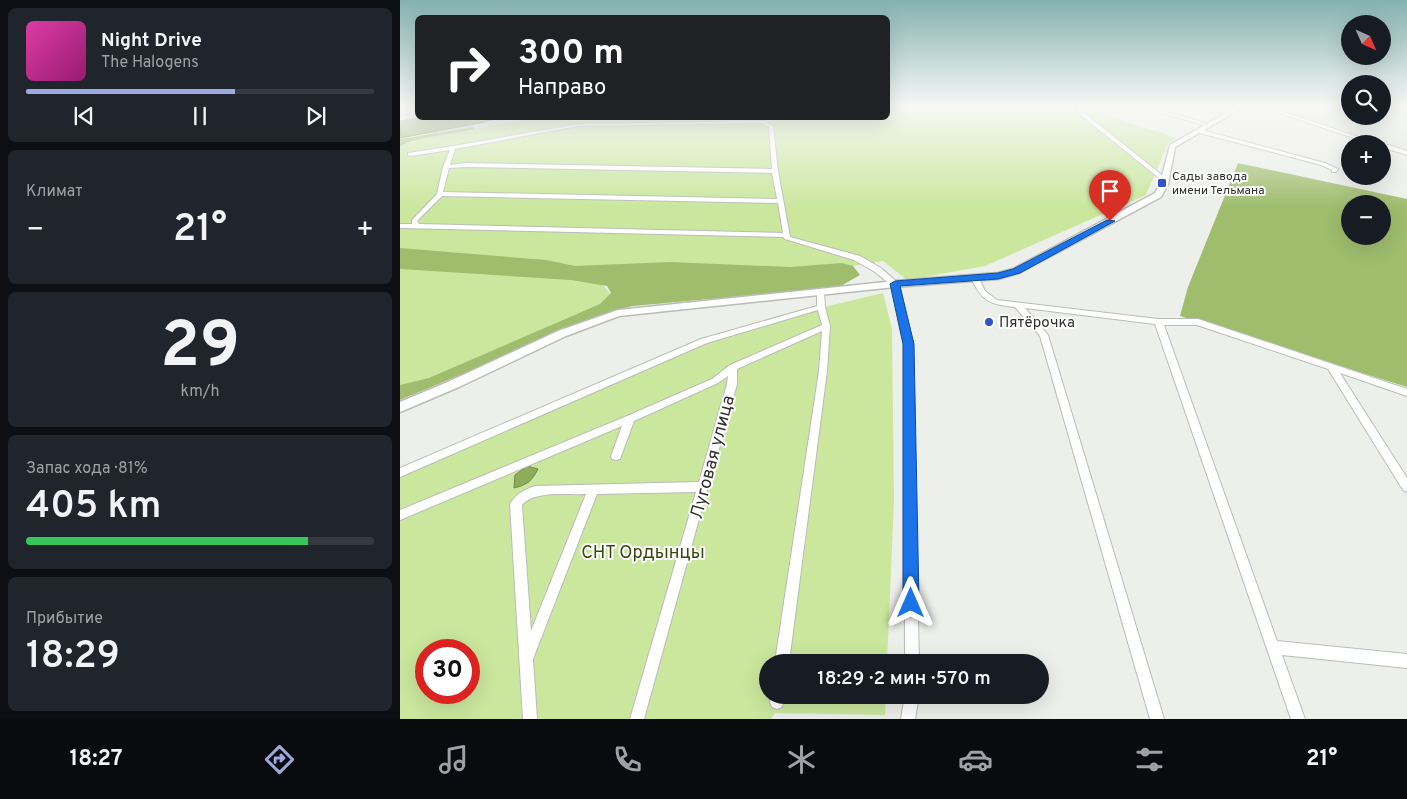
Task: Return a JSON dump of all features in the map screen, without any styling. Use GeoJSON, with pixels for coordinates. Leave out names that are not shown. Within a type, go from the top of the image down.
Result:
{"type":"FeatureCollection","features":[{"type":"Feature","properties":{"kind":"street"},"geometry":{"type":"LineString","coordinates":[[410,154],[493,141]]}},
{"type":"Feature","properties":{"kind":"street"},"geometry":{"type":"LineString","coordinates":[[772,141],[775,171],[787,238],[857,258],[878,270],[895,284],[908,344],[912,654]]}},
{"type":"Feature","properties":{"kind":"street"},"geometry":{"type":"LineString","coordinates":[[1116,141],[1166,181]]}},
{"type":"Feature","properties":{"kind":"street"},"geometry":{"type":"LineString","coordinates":[[400,406],[579,326],[618,313],[895,284],[998,276],[1016,271],[1150,200],[1163,190],[1170,150],[1175,143],[1180,141]]}},
{"type":"Feature","properties":{"kind":"street"},"geometry":{"type":"LineString","coordinates":[[1234,141],[1323,164],[1335,169],[1334,172]]}},
{"type":"Feature","properties":{"kind":"street"},"geometry":{"type":"LineString","coordinates":[[416,226],[414,221],[440,194],[446,167],[453,148]]}},
{"type":"Feature","properties":{"kind":"street"},"geometry":{"type":"LineString","coordinates":[[1391,148],[1407,153]]}},
{"type":"Feature","properties":{"kind":"street"},"geometry":{"type":"LineString","coordinates":[[446,167],[476,165],[775,171]]}},
{"type":"Feature","properties":{"kind":"street"},"geometry":{"type":"LineString","coordinates":[[440,194],[780,201]]}},
{"type":"Feature","properties":{"kind":"street"},"geometry":{"type":"LineString","coordinates":[[400,226],[786,235]]}},
{"type":"Feature","properties":{"kind":"street"},"geometry":{"type":"LineString","coordinates":[[975,278],[987,298],[995,302],[1158,322],[1198,322],[1407,393]]}},
{"type":"Feature","properties":{"kind":"street"},"geometry":{"type":"LineString","coordinates":[[783,654],[823,371],[826,326],[821,307],[820,292]]}},
{"type":"Feature","properties":{"kind":"street"},"geometry":{"type":"LineString","coordinates":[[1018,305],[1044,335],[1157,719]]}},
{"type":"Feature","properties":{"kind":"street"},"geometry":{"type":"LineString","coordinates":[[400,473],[704,341],[821,307]]}},
{"type":"Feature","properties":{"kind":"street"},"geometry":{"type":"LineString","coordinates":[[1158,322],[1166,338],[1298,719]]}},
{"type":"Feature","properties":{"kind":"street"},"geometry":{"type":"LineString","coordinates":[[400,514],[630,419],[715,381],[734,367],[826,326]]}},
{"type":"Feature","properties":{"kind":"street","name":"Луговая улица"},"geometry":{"type":"LineString","coordinates":[[637,719],[704,487],[732,384],[734,367]]}},
{"type":"Feature","properties":{"kind":"street"},"geometry":{"type":"LineString","coordinates":[[1331,367],[1407,487]]}},
{"type":"Feature","properties":{"kind":"street"},"geometry":{"type":"LineString","coordinates":[[616,456],[630,419]]}},
{"type":"Feature","properties":{"kind":"street"},"geometry":{"type":"LineString","coordinates":[[530,719],[516,504],[522,497],[535,492],[704,487]]}},
{"type":"Feature","properties":{"kind":"street"},"geometry":{"type":"LineString","coordinates":[[526,659],[593,490]]}},
{"type":"Feature","properties":{"kind":"street"},"geometry":{"type":"LineString","coordinates":[[1272,647],[1407,661]]}},
{"type":"Feature","properties":{"kind":"street"},"geometry":{"type":"LineString","coordinates":[[908,719],[910,704]]}},
{"type":"Feature","properties":{"kind":"shaded area"},"geometry":{"type":"Polygon","coordinates":[[[400,141],[415,141],[405,144],[400,147],[400,141]]]}},
{"type":"Feature","properties":{"kind":"shaded area"},"geometry":{"type":"Polygon","coordinates":[[[1391,141],[1407,141],[1407,151],[1391,146],[1391,141]]]}},
{"type":"Feature","properties":{"kind":"shaded area"},"geometry":{"type":"Polygon","coordinates":[[[1238,163],[1388,195],[1341,195],[1341,245],[1391,245],[1391,196],[1407,199],[1407,387],[1180,316],[1188,287],[1238,163]]]}},
{"type":"Feature","properties":{"kind":"shaded area"},"geometry":{"type":"Polygon","coordinates":[[[400,248],[546,260],[575,266],[670,262],[790,267],[842,263],[853,266],[860,275],[839,287],[633,306],[616,310],[400,400],[400,385],[429,378],[600,304],[611,293],[607,286],[571,280],[400,269],[400,248]]]}},
{"type":"Feature","properties":{"kind":"shaded area"},"geometry":{"type":"Polygon","coordinates":[[[527,466],[538,469],[534,477],[529,482],[514,488],[515,475],[527,466]]]}},
{"type":"Feature","properties":{"kind":"green space"},"geometry":{"type":"Polygon","coordinates":[[[404,141],[1172,141],[1168,143],[1146,195],[985,266],[907,280],[883,261],[853,266],[600,281],[614,299],[409,389],[400,391],[400,147],[404,141]]]}},
{"type":"Feature","properties":{"kind":"green space","name":"СНТ Ордынцы"},"geometry":{"type":"Polygon","coordinates":[[[883,293],[892,329],[894,502],[887,654],[759,654],[759,704],[886,704],[885,715],[775,713],[771,719],[400,719],[400,476],[686,350],[782,317],[883,293]]]}},
{"type":"Feature","properties":{"kind":"place","name":"Сады завода имени Тельмана"},"geometry":{"type":"Point","coordinates":[1162,183]}},
{"type":"Feature","properties":{"kind":"place","name":"Пятёрочка"},"geometry":{"type":"Point","coordinates":[989,322]}},
{"type":"Feature","properties":{"kind":"route"},"geometry":{"type":"LineString","coordinates":[[911,603],[908,344],[895,284],[998,276],[1016,271],[1110,221]]}}]}
